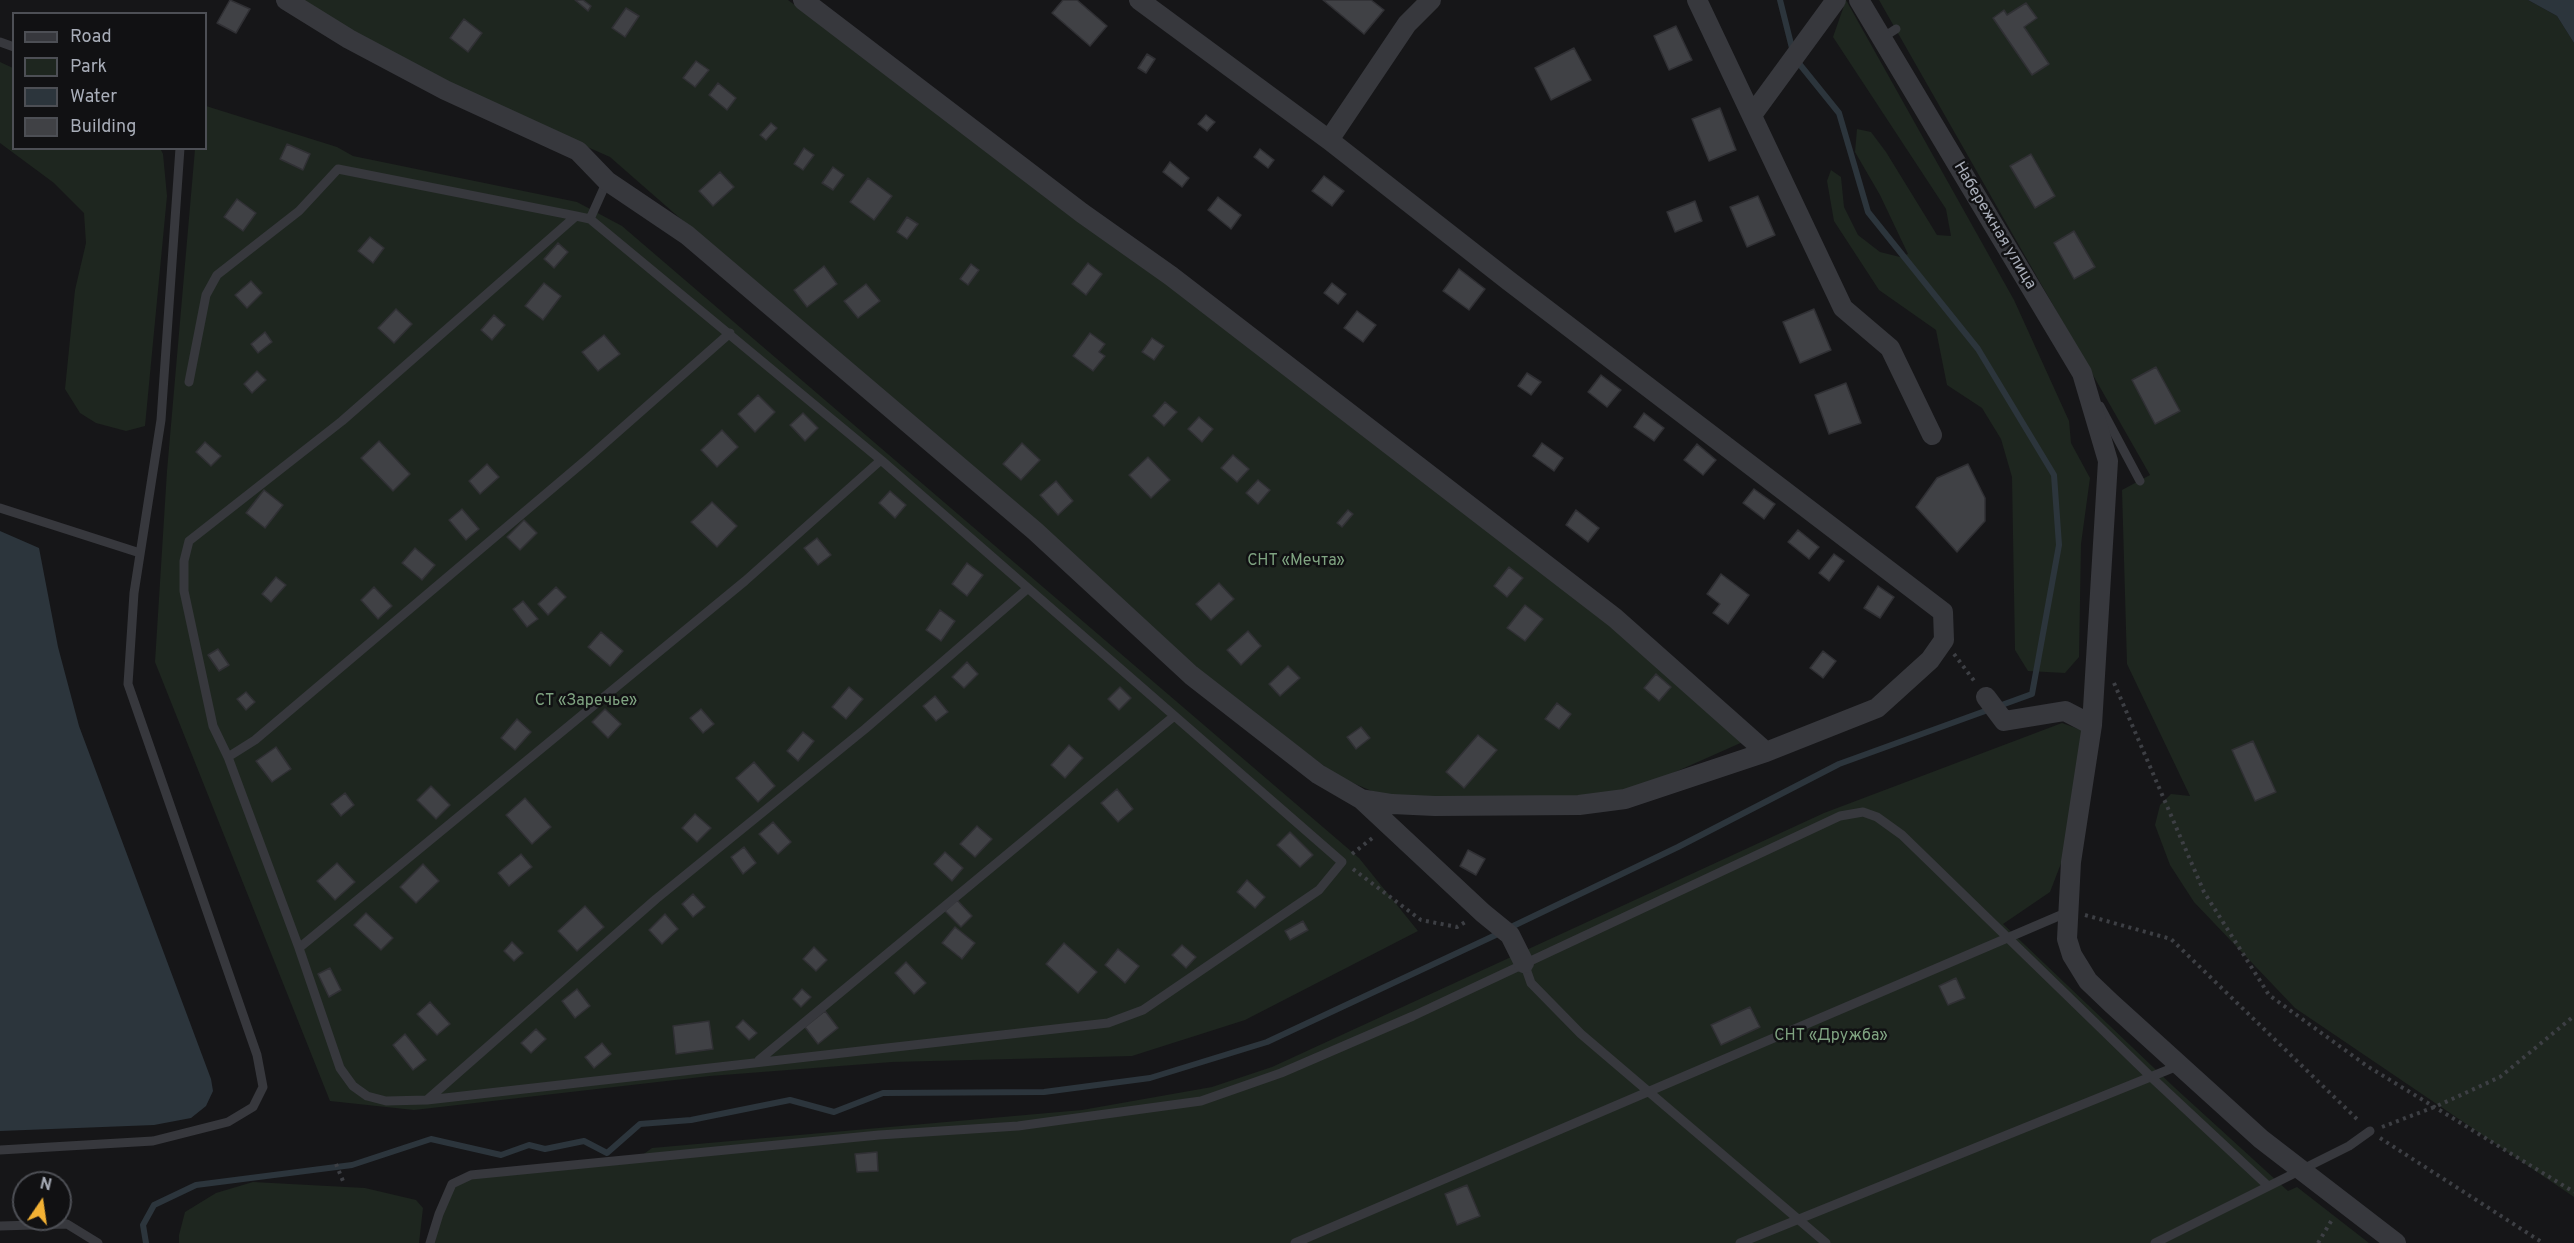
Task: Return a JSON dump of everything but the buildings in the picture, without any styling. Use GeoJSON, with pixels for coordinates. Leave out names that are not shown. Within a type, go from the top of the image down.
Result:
{"type":"FeatureCollection","features":[{"type":"Feature","properties":{"kind":"street"},"geometry":{"type":"LineString","coordinates":[[286,0],[349,39],[445,90],[578,150],[607,181],[687,235],[1035,531],[1191,675],[1318,774],[1361,799],[1483,913],[1510,935],[1524,963]]}},
{"type":"Feature","properties":{"kind":"street"},"geometry":{"type":"LineString","coordinates":[[803,0],[1082,213],[1180,283],[1615,618],[1766,752]]}},
{"type":"Feature","properties":{"kind":"street"},"geometry":{"type":"LineString","coordinates":[[1139,0],[1329,140],[1509,281],[1943,612],[1944,640],[1930,660],[1877,708],[1766,752],[1625,799],[1579,805],[1435,806],[1392,804],[1361,799]]}},
{"type":"Feature","properties":{"kind":"street"},"geometry":{"type":"LineString","coordinates":[[1329,140],[1407,24],[1431,0]]}},
{"type":"Feature","properties":{"kind":"street"},"geometry":{"type":"LineString","coordinates":[[1697,0],[1843,308],[1890,348],[1932,435]]}},
{"type":"Feature","properties":{"kind":"street"},"geometry":{"type":"LineString","coordinates":[[1752,115],[1836,0]]}},
{"type":"Feature","properties":{"kind":"street","name":"Набережная улица"},"geometry":{"type":"LineString","coordinates":[[1859,0],[1889,34],[2082,373],[2108,461],[2092,725],[2072,862],[2068,911],[2067,939],[2072,955],[2088,981],[2261,1139],[2396,1243]]}},
{"type":"Feature","properties":{"kind":"street"},"geometry":{"type":"LineString","coordinates":[[1986,697],[2004,721],[2065,711],[2092,725]]}},
{"type":"Feature","properties":{"kind":"lane"},"geometry":{"type":"LineString","coordinates":[[0,1150],[164,1138],[228,1122],[253,1107],[263,1087],[257,1055],[128,684],[134,593],[161,420],[180,150]]}},
{"type":"Feature","properties":{"kind":"lane"},"geometry":{"type":"LineString","coordinates":[[189,382],[206,295],[218,275],[299,211],[338,170],[576,216],[590,219],[881,460],[1342,862],[1319,890],[1143,1010],[1108,1023],[427,1100],[386,1101],[367,1096],[353,1086],[340,1068],[299,948],[228,757],[213,726],[184,591],[184,561],[189,541],[342,421],[576,216]]}},
{"type":"Feature","properties":{"kind":"lane"},"geometry":{"type":"LineString","coordinates":[[590,219],[607,181]]}},
{"type":"Feature","properties":{"kind":"lane"},"geometry":{"type":"LineString","coordinates":[[228,757],[255,740],[300,702],[587,459],[730,333]]}},
{"type":"Feature","properties":{"kind":"lane"},"geometry":{"type":"LineString","coordinates":[[2082,373],[2140,481]]}},
{"type":"Feature","properties":{"kind":"lane"},"geometry":{"type":"LineString","coordinates":[[299,948],[745,580],[881,460]]}},
{"type":"Feature","properties":{"kind":"lane"},"geometry":{"type":"LineString","coordinates":[[0,508],[140,553]]}},
{"type":"Feature","properties":{"kind":"lane"},"geometry":{"type":"LineString","coordinates":[[427,1100],[656,899],[865,729],[1027,589]]}},
{"type":"Feature","properties":{"kind":"lane"},"geometry":{"type":"LineString","coordinates":[[758,1061],[1173,717]]}},
{"type":"Feature","properties":{"kind":"lane"},"geometry":{"type":"LineString","coordinates":[[430,1243],[452,1184],[471,1175],[879,1135],[1018,1126],[1201,1101],[1281,1073],[1413,1016],[1840,816],[1863,812],[1877,817],[1902,835],[2150,1076],[2268,1186]]}},
{"type":"Feature","properties":{"kind":"lane"},"geometry":{"type":"LineString","coordinates":[[1295,1243],[2068,911]]}},
{"type":"Feature","properties":{"kind":"lane"},"geometry":{"type":"LineString","coordinates":[[1524,963],[1531,982],[1581,1034],[1826,1243]]}},
{"type":"Feature","properties":{"kind":"lane"},"geometry":{"type":"LineString","coordinates":[[1740,1243],[2180,1065]]}},
{"type":"Feature","properties":{"kind":"lane"},"geometry":{"type":"LineString","coordinates":[[2155,1243],[2349,1146],[2370,1131]]}},
{"type":"Feature","properties":{"kind":"lane"},"geometry":{"type":"LineString","coordinates":[[0,1226],[66,1224],[98,1243]]}},
{"type":"Feature","properties":{"kind":"path"},"geometry":{"type":"LineString","coordinates":[[1944,640],[1986,697]]}},
{"type":"Feature","properties":{"kind":"path"},"geometry":{"type":"LineString","coordinates":[[2110,673],[2204,892],[2269,995],[2367,1066],[2437,1106],[2574,1192]]}},
{"type":"Feature","properties":{"kind":"path"},"geometry":{"type":"LineString","coordinates":[[1389,825],[1342,862],[1421,920],[1457,927],[1483,913]]}},
{"type":"Feature","properties":{"kind":"path"},"geometry":{"type":"LineString","coordinates":[[2068,911],[2124,924],[2171,939],[2370,1131],[2543,1243]]}},
{"type":"Feature","properties":{"kind":"path"},"geometry":{"type":"LineString","coordinates":[[2370,1131],[2437,1106],[2500,1077],[2574,1016]]}},
{"type":"Feature","properties":{"kind":"path"},"geometry":{"type":"LineString","coordinates":[[336,1164],[343,1181]]}},
{"type":"Feature","properties":{"kind":"path"},"geometry":{"type":"LineString","coordinates":[[2318,1243],[2342,1202]]}},
{"type":"Feature","properties":{"kind":"green space","name":"СНТ «Мечта»"},"geometry":{"type":"Polygon","coordinates":[[[296,0],[788,0],[1586,595],[1745,741],[1628,793],[1540,799],[1431,799],[1381,795],[1339,777],[1204,677],[610,157],[443,83],[296,0]]]}},
{"type":"Feature","properties":{"kind":"green space"},"geometry":{"type":"Polygon","coordinates":[[[1846,0],[2014,300],[2069,421],[2071,443],[2090,478],[2081,544],[2079,657],[2065,673],[2028,671],[2015,650],[2012,477],[2001,439],[1982,408],[1947,385],[1936,330],[1879,290],[1834,221],[1827,181],[1831,170],[1841,177],[1844,207],[1858,235],[1880,252],[1900,257],[1908,254],[1880,195],[1855,152],[1857,129],[1871,132],[1886,152],[1937,235],[1951,236],[1946,209],[1833,37],[1846,0]]]}},
{"type":"Feature","properties":{"kind":"green space"},"geometry":{"type":"Polygon","coordinates":[[[1879,0],[2528,0],[2557,16],[2574,43],[2574,1197],[2295,1008],[2194,902],[2170,865],[2155,825],[2160,805],[2171,794],[2190,796],[2127,664],[2122,490],[2150,475],[1879,0]]]}},
{"type":"Feature","properties":{"kind":"green space"},"geometry":{"type":"Polygon","coordinates":[[[0,62],[12,68],[12,150],[161,150],[167,196],[145,426],[126,431],[96,423],[80,413],[65,389],[75,290],[86,243],[84,213],[54,183],[0,143],[0,62]]]}},
{"type":"Feature","properties":{"kind":"green space","name":"СТ «Заречье»"},"geometry":{"type":"Polygon","coordinates":[[[207,106],[337,147],[353,156],[577,202],[622,226],[1359,858],[1418,931],[1245,1020],[1132,1056],[892,1062],[710,1076],[414,1110],[330,1101],[155,662],[167,471],[195,150],[207,150],[207,106]]]}},
{"type":"Feature","properties":{"kind":"green space","name":"СНТ «Дружба»"},"geometry":{"type":"Polygon","coordinates":[[[2062,723],[2084,731],[2065,853],[2050,892],[2003,924],[2174,1087],[2288,1191],[2297,1187],[2369,1243],[428,1243],[452,1184],[471,1175],[634,1161],[652,1148],[1082,1110],[1212,1087],[1272,1067],[1824,813],[2062,723]]]}},
{"type":"Feature","properties":{"kind":"green space"},"geometry":{"type":"Polygon","coordinates":[[[253,1182],[365,1188],[416,1200],[423,1208],[419,1243],[179,1243],[185,1212],[216,1193],[253,1182]]]}},
{"type":"Feature","properties":{"kind":"water"},"geometry":{"type":"Polygon","coordinates":[[[2528,0],[2574,0],[2574,43],[2557,16],[2528,0]]]}},
{"type":"Feature","properties":{"kind":"water"},"geometry":{"type":"Polygon","coordinates":[[[0,531],[39,548],[58,647],[79,726],[211,1079],[213,1091],[206,1106],[191,1118],[154,1125],[0,1131],[0,531]]]}},
{"type":"Feature","properties":{"kind":"waterway"},"geometry":{"type":"LineString","coordinates":[[1780,0],[1793,52]]}},
{"type":"Feature","properties":{"kind":"waterway"},"geometry":{"type":"LineString","coordinates":[[1509,928],[1678,847],[1839,764],[2032,694],[2059,545],[2054,475],[1978,349],[1868,212],[1839,113],[1797,61]]}},
{"type":"Feature","properties":{"kind":"waterway"},"geometry":{"type":"LineString","coordinates":[[146,1243],[143,1225],[154,1205],[196,1185],[352,1165],[431,1139],[501,1155],[529,1145],[545,1149],[584,1141],[607,1153],[640,1124],[691,1120],[790,1100],[834,1112],[883,1093],[1044,1092],[1150,1078],[1267,1042],[1500,933]]}}]}
